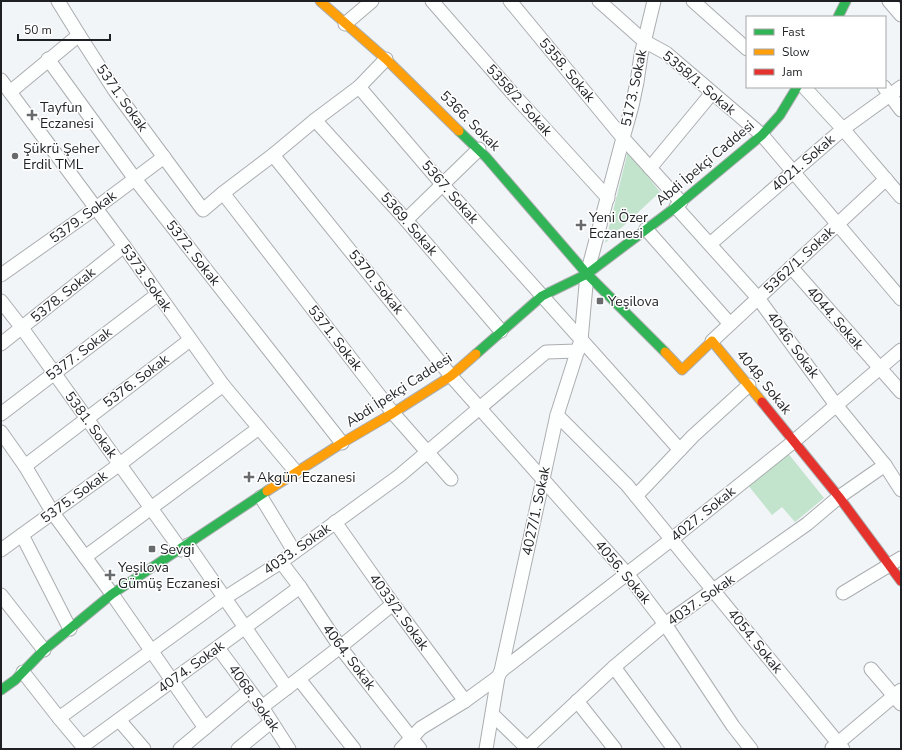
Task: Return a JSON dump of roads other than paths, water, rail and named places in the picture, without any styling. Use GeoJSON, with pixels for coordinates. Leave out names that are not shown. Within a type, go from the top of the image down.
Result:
{"type":"FeatureCollection","features":[{"type":"Feature","properties":{"kind":"main road","name":"5366. Sokak"},"geometry":{"type":"LineString","coordinates":[[320,1],[386,59],[479,149],[587,274]]}},
{"type":"Feature","properties":{"kind":"main road"},"geometry":{"type":"LineString","coordinates":[[838,16],[846,1]]}},
{"type":"Feature","properties":{"kind":"main road","name":"Abdi İpekçi Caddesi"},"geometry":{"type":"LineString","coordinates":[[1,691],[19,676],[44,650],[112,594],[296,472],[451,376],[542,296],[587,274],[679,204],[762,135],[780,115],[796,88]]}},
{"type":"Feature","properties":{"kind":"main road"},"geometry":{"type":"LineString","coordinates":[[587,274],[682,370],[712,341]]}},
{"type":"Feature","properties":{"kind":"main road","name":"4048. Sokak"},"geometry":{"type":"LineString","coordinates":[[712,341],[838,497],[901,581]]}},
{"type":"Feature","properties":{"kind":"street","name":"5371. Sokak"},"geometry":{"type":"LineString","coordinates":[[58,1],[115,91],[203,210],[273,155],[314,120],[359,87],[386,59]]}},
{"type":"Feature","properties":{"kind":"street"},"geometry":{"type":"LineString","coordinates":[[345,24],[372,1]]}},
{"type":"Feature","properties":{"kind":"street","name":"5358/2. Sokak"},"geometry":{"type":"LineString","coordinates":[[432,1],[514,95],[608,198]]}},
{"type":"Feature","properties":{"kind":"street","name":"5358. Sokak"},"geometry":{"type":"LineString","coordinates":[[510,1],[623,138]]}},
{"type":"Feature","properties":{"kind":"street","name":"5358/1. Sokak"},"geometry":{"type":"LineString","coordinates":[[599,1],[644,41],[666,53],[762,135],[901,299]]}},
{"type":"Feature","properties":{"kind":"street","name":"5173. Sokak"},"geometry":{"type":"LineString","coordinates":[[654,1],[644,41],[632,106],[623,138],[679,204]]}},
{"type":"Feature","properties":{"kind":"street"},"geometry":{"type":"LineString","coordinates":[[694,1],[746,48]]}},
{"type":"Feature","properties":{"kind":"street"},"geometry":{"type":"LineString","coordinates":[[889,1],[901,15]]}},
{"type":"Feature","properties":{"kind":"street"},"geometry":{"type":"LineString","coordinates":[[10,92],[48,59],[79,35]]}},
{"type":"Feature","properties":{"kind":"street","name":"5372. Sokak"},"geometry":{"type":"LineString","coordinates":[[48,59],[135,179],[342,443]]}},
{"type":"Feature","properties":{"kind":"street","name":"5373. Sokak"},"geometry":{"type":"LineString","coordinates":[[1,80],[124,246],[223,385],[296,472]]}},
{"type":"Feature","properties":{"kind":"street","name":"5367. Sokak"},"geometry":{"type":"LineString","coordinates":[[359,87],[442,184],[542,296],[579,345],[680,450]]}},
{"type":"Feature","properties":{"kind":"street","name":"4021. Sokak"},"geometry":{"type":"LineString","coordinates":[[710,244],[887,91],[901,87]]}},
{"type":"Feature","properties":{"kind":"street"},"geometry":{"type":"LineString","coordinates":[[796,88],[843,129],[901,197]]}},
{"type":"Feature","properties":{"kind":"street"},"geometry":{"type":"LineString","coordinates":[[887,91],[901,110]]}},
{"type":"Feature","properties":{"kind":"street"},"geometry":{"type":"LineString","coordinates":[[650,168],[712,93]]}},
{"type":"Feature","properties":{"kind":"street","name":"5369. Sokak"},"geometry":{"type":"LineString","coordinates":[[314,120],[406,220],[501,331]]}},
{"type":"Feature","properties":{"kind":"street","name":"4027/1. Sokak"},"geometry":{"type":"LineString","coordinates":[[486,749],[499,674],[542,479],[557,416],[579,345],[587,274],[623,138]]}},
{"type":"Feature","properties":{"kind":"street"},"geometry":{"type":"LineString","coordinates":[[406,220],[479,149]]}},
{"type":"Feature","properties":{"kind":"street","name":"5370. Sokak"},"geometry":{"type":"LineString","coordinates":[[273,155],[451,376],[480,408]]}},
{"type":"Feature","properties":{"kind":"street","name":"5379. Sokak"},"geometry":{"type":"LineString","coordinates":[[1,275],[96,208],[164,157]]}},
{"type":"Feature","properties":{"kind":"street","name":"5362/1. Sokak"},"geometry":{"type":"LineString","coordinates":[[712,341],[886,179]]}},
{"type":"Feature","properties":{"kind":"street","name":"5371. Sokak"},"geometry":{"type":"LineString","coordinates":[[223,193],[393,413],[451,479]]}},
{"type":"Feature","properties":{"kind":"street","name":"4046. Sokak"},"geometry":{"type":"LineString","coordinates":[[679,204],[710,244],[758,298],[836,405],[885,465],[901,489]]}},
{"type":"Feature","properties":{"kind":"street"},"geometry":{"type":"LineString","coordinates":[[646,229],[730,324]]}},
{"type":"Feature","properties":{"kind":"street","name":"5378. Sokak"},"geometry":{"type":"LineString","coordinates":[[1,344],[124,246]]}},
{"type":"Feature","properties":{"kind":"street","name":"4044. Sokak"},"geometry":{"type":"LineString","coordinates":[[791,267],[901,392]]}},
{"type":"Feature","properties":{"kind":"street","name":"5377. Sokak"},"geometry":{"type":"LineString","coordinates":[[1,414],[158,294]]}},
{"type":"Feature","properties":{"kind":"street","name":"5381. Sokak"},"geometry":{"type":"LineString","coordinates":[[1,301],[151,508],[225,598],[287,688]]}},
{"type":"Feature","properties":{"kind":"street","name":"5376. Sokak"},"geometry":{"type":"LineString","coordinates":[[25,466],[190,340]]}},
{"type":"Feature","properties":{"kind":"street","name":"4033. Sokak"},"geometry":{"type":"LineString","coordinates":[[59,718],[225,598],[281,562],[294,551],[399,476],[546,352],[579,345]]}},
{"type":"Feature","properties":{"kind":"street","name":"4027. Sokak"},"geometry":{"type":"LineString","coordinates":[[401,749],[421,728],[465,700],[672,539],[793,442],[901,350]]}},
{"type":"Feature","properties":{"kind":"street","name":"5375. Sokak"},"geometry":{"type":"LineString","coordinates":[[1,550],[120,464],[223,385]]}},
{"type":"Feature","properties":{"kind":"street"},"geometry":{"type":"LineString","coordinates":[[636,496],[680,450],[749,385]]}},
{"type":"Feature","properties":{"kind":"street","name":"4056. Sokak"},"geometry":{"type":"LineString","coordinates":[[480,408],[628,574],[665,624],[750,749]]}},
{"type":"Feature","properties":{"kind":"street","name":"4054. Sokak"},"geometry":{"type":"LineString","coordinates":[[557,416],[627,485],[714,591],[837,747]]}},
{"type":"Feature","properties":{"kind":"street"},"geometry":{"type":"LineString","coordinates":[[85,556],[259,428]]}},
{"type":"Feature","properties":{"kind":"street"},"geometry":{"type":"LineString","coordinates":[[1,432],[25,466],[53,513],[112,594],[205,728]]}},
{"type":"Feature","properties":{"kind":"street","name":"4037. Sokak"},"geometry":{"type":"LineString","coordinates":[[528,749],[614,667],[665,624],[714,591],[807,524],[838,497],[885,465]]}},
{"type":"Feature","properties":{"kind":"street"},"geometry":{"type":"LineString","coordinates":[[260,497],[294,551]]}},
{"type":"Feature","properties":{"kind":"street","name":"4033/2. Sokak"},"geometry":{"type":"LineString","coordinates":[[335,522],[393,604],[465,700]]}},
{"type":"Feature","properties":{"kind":"street"},"geometry":{"type":"LineString","coordinates":[[22,535],[70,629]]}},
{"type":"Feature","properties":{"kind":"street"},"geometry":{"type":"LineString","coordinates":[[843,593],[901,558]]}},
{"type":"Feature","properties":{"kind":"street","name":"4064. Sokak"},"geometry":{"type":"LineString","coordinates":[[281,562],[340,648],[420,749]]}},
{"type":"Feature","properties":{"kind":"street","name":"4074. Sokak"},"geometry":{"type":"LineString","coordinates":[[84,748],[119,720],[300,588]]}},
{"type":"Feature","properties":{"kind":"street"},"geometry":{"type":"LineString","coordinates":[[1,595],[44,650]]}},
{"type":"Feature","properties":{"kind":"street"},"geometry":{"type":"LineString","coordinates":[[262,708],[340,648],[393,604]]}},
{"type":"Feature","properties":{"kind":"street","name":"4068. Sokak"},"geometry":{"type":"LineString","coordinates":[[218,648],[290,749]]}},
{"type":"Feature","properties":{"kind":"street"},"geometry":{"type":"LineString","coordinates":[[614,667],[674,749]]}},
{"type":"Feature","properties":{"kind":"street"},"geometry":{"type":"LineString","coordinates":[[837,747],[898,696],[871,669]]}},
{"type":"Feature","properties":{"kind":"street"},"geometry":{"type":"LineString","coordinates":[[19,676],[59,718],[84,748]]}},
{"type":"Feature","properties":{"kind":"street"},"geometry":{"type":"LineString","coordinates":[[299,679],[354,749]]}},
{"type":"Feature","properties":{"kind":"street"},"geometry":{"type":"LineString","coordinates":[[180,749],[249,691]]}},
{"type":"Feature","properties":{"kind":"street"},"geometry":{"type":"LineString","coordinates":[[577,701],[615,749]]}},
{"type":"Feature","properties":{"kind":"street"},"geometry":{"type":"LineString","coordinates":[[493,715],[528,749]]}},
{"type":"Feature","properties":{"kind":"street"},"geometry":{"type":"LineString","coordinates":[[119,720],[144,749]]}},
{"type":"Feature","properties":{"kind":"street"},"geometry":{"type":"LineString","coordinates":[[238,749],[271,722]]}},
{"type":"Feature","properties":{"kind":"place","name":"Tayfun Eczanesi"},"geometry":{"type":"Point","coordinates":[32,115]}},
{"type":"Feature","properties":{"kind":"place","name":"Şükrü Şeher Erdil TML"},"geometry":{"type":"Point","coordinates":[15,156]}},
{"type":"Feature","properties":{"kind":"place","name":"Yeni Özer Eczanesi"},"geometry":{"type":"Point","coordinates":[581,225]}},
{"type":"Feature","properties":{"kind":"place","name":"Yeşilova"},"geometry":{"type":"Point","coordinates":[600,301]}},
{"type":"Feature","properties":{"kind":"place","name":"Akgün Eczanesi"},"geometry":{"type":"Point","coordinates":[249,477]}},
{"type":"Feature","properties":{"kind":"place","name":"Sevgi"},"geometry":{"type":"Point","coordinates":[152,549]}},
{"type":"Feature","properties":{"kind":"place","name":"Yeşilova Gümüş Eczanesi"},"geometry":{"type":"Point","coordinates":[110,575]}}]}
